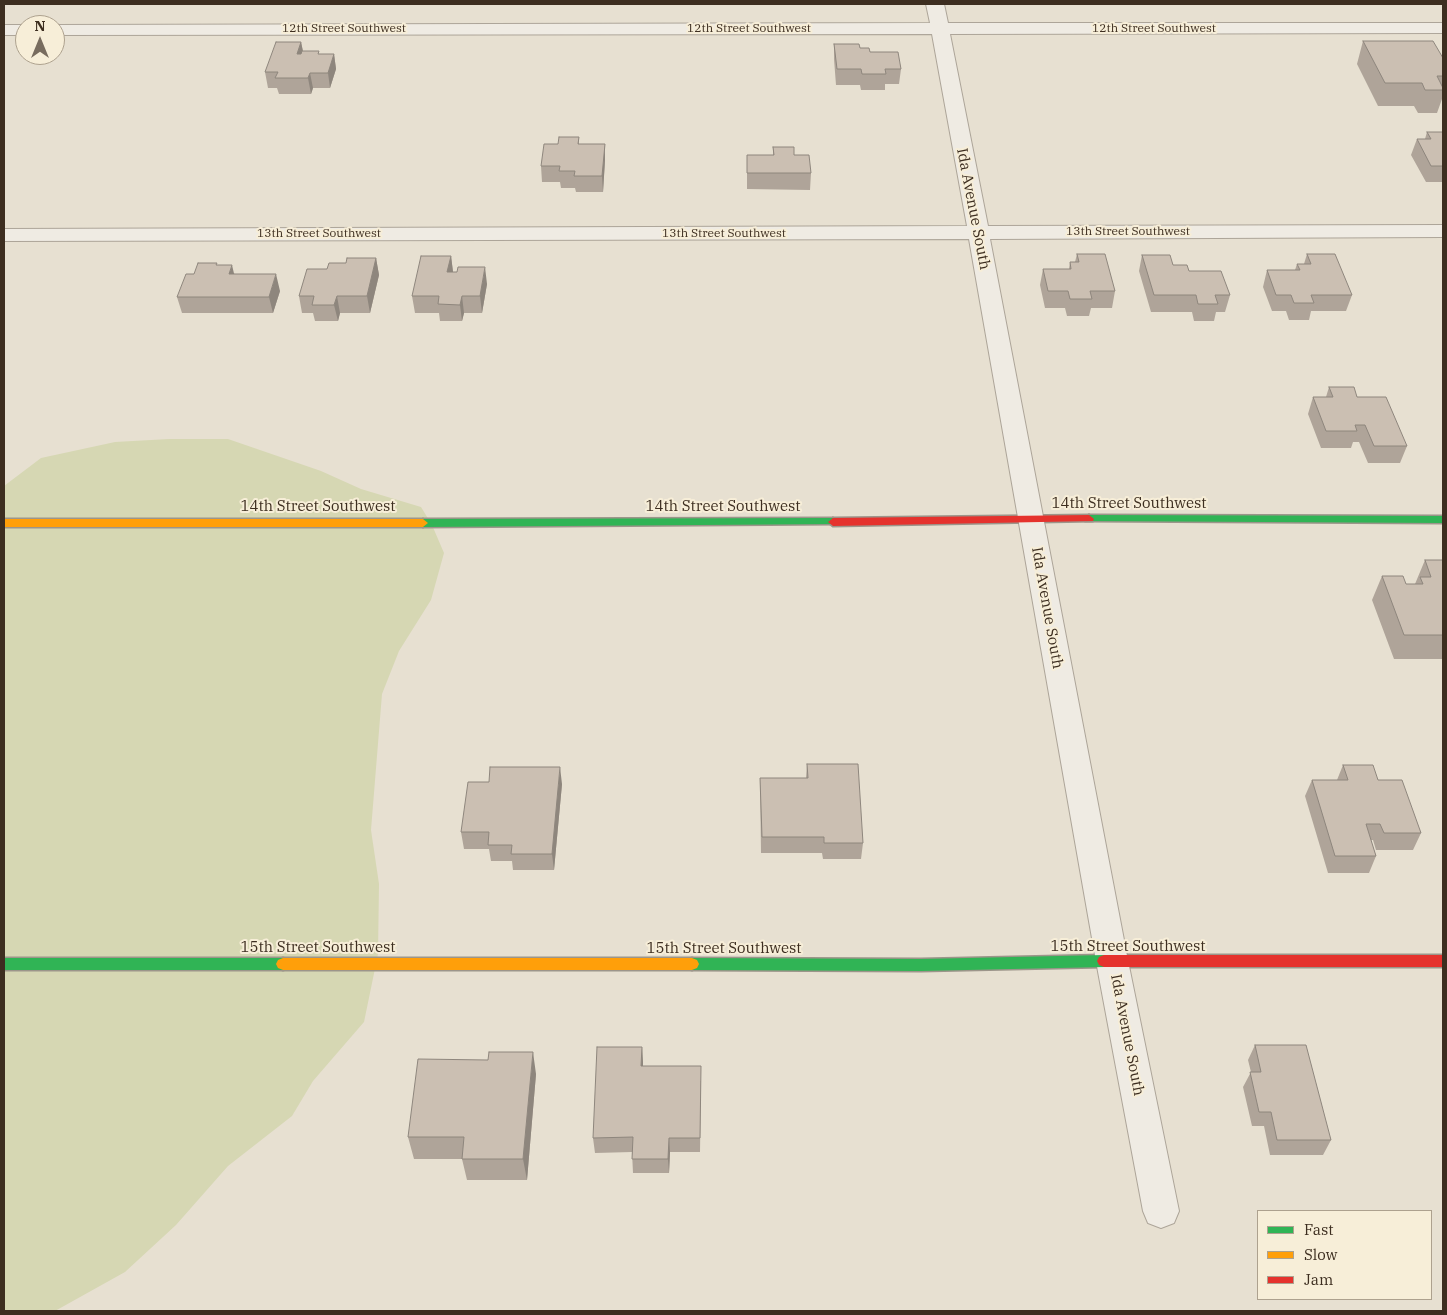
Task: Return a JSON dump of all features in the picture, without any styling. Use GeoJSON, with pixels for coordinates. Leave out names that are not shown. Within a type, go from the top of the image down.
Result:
{"type":"FeatureCollection","features":[{"type":"Feature","properties":{"kind":"street","name":"12th Street Southwest"},"geometry":{"type":"LineString","coordinates":[[65,30],[937,16],[1443,28]]}},
{"type":"Feature","properties":{"kind":"street","name":"Ida Avenue South"},"geometry":{"type":"LineString","coordinates":[[937,16],[1014,421],[1030,519],[1112,962],[1161,1211]]}},
{"type":"Feature","properties":{"kind":"street","name":"13th Street Southwest"},"geometry":{"type":"LineString","coordinates":[[4,235],[1443,232]]}},
{"type":"Feature","properties":{"kind":"street","name":"14th Street Southwest"},"geometry":{"type":"LineString","coordinates":[[4,523],[890,522],[1030,519],[1443,520]]}},
{"type":"Feature","properties":{"kind":"street","name":"15th Street Southwest"},"geometry":{"type":"LineString","coordinates":[[4,964],[578,963],[921,965],[1112,962],[1443,961]]}},
{"type":"Feature","properties":{"kind":"green space"},"geometry":{"type":"Polygon","coordinates":[[[169,439],[228,439],[321,471],[361,489],[421,507],[432,525],[444,553],[431,600],[399,651],[382,694],[371,830],[379,884],[378,954],[364,1022],[313,1081],[292,1116],[228,1166],[176,1225],[125,1272],[55,1311],[4,1311],[4,486],[41,458],[115,442],[169,439]]]}},
{"type":"Feature","properties":{"kind":"building"},"geometry":{"type":"Polygon","coordinates":[[[1363,41],[1433,41],[1443,58],[1443,76],[1437,76],[1443,90],[1425,90],[1422,83],[1385,83],[1363,41]]]}},
{"type":"Feature","properties":{"kind":"building"},"geometry":{"type":"Polygon","coordinates":[[[276,42],[301,42],[297,54],[301,54],[302,51],[319,51],[318,54],[334,54],[328,73],[310,73],[308,78],[275,78],[278,72],[265,72],[276,42]]]}},
{"type":"Feature","properties":{"kind":"building"},"geometry":{"type":"Polygon","coordinates":[[[834,44],[859,44],[860,48],[869,48],[870,52],[898,52],[901,69],[885,69],[886,74],[862,74],[861,69],[837,69],[834,44]]]}},
{"type":"Feature","properties":{"kind":"building"},"geometry":{"type":"Polygon","coordinates":[[[1427,132],[1443,132],[1443,166],[1431,166],[1417,139],[1431,139],[1427,132]]]}},
{"type":"Feature","properties":{"kind":"building"},"geometry":{"type":"Polygon","coordinates":[[[559,137],[579,137],[578,144],[605,144],[602,176],[574,176],[575,171],[559,171],[560,166],[541,166],[544,144],[558,144],[559,137]]]}},
{"type":"Feature","properties":{"kind":"building"},"geometry":{"type":"Polygon","coordinates":[[[773,147],[794,147],[794,155],[809,155],[811,173],[747,173],[747,155],[774,155],[773,147]]]}},
{"type":"Feature","properties":{"kind":"building"},"geometry":{"type":"Polygon","coordinates":[[[1077,254],[1105,254],[1115,291],[1090,291],[1092,299],[1070,299],[1068,291],[1048,291],[1043,269],[1071,269],[1070,262],[1079,262],[1077,254]]]}},
{"type":"Feature","properties":{"kind":"building"},"geometry":{"type":"Polygon","coordinates":[[[1307,254],[1335,254],[1352,295],[1311,295],[1314,303],[1294,303],[1291,295],[1276,295],[1267,270],[1300,270],[1297,264],[1311,264],[1307,254]]]}},
{"type":"Feature","properties":{"kind":"building"},"geometry":{"type":"Polygon","coordinates":[[[1142,255],[1170,255],[1173,265],[1187,265],[1189,271],[1221,271],[1230,295],[1215,295],[1218,304],[1198,304],[1196,295],[1154,295],[1142,255]]]}},
{"type":"Feature","properties":{"kind":"building"},"geometry":{"type":"Polygon","coordinates":[[[421,256],[451,256],[447,272],[457,272],[458,267],[485,267],[480,296],[462,296],[460,305],[438,304],[439,296],[412,296],[421,256]]]}},
{"type":"Feature","properties":{"kind":"building"},"geometry":{"type":"Polygon","coordinates":[[[347,258],[376,258],[367,296],[337,296],[334,305],[312,305],[314,296],[299,296],[307,269],[327,269],[329,263],[346,263],[347,258]]]}},
{"type":"Feature","properties":{"kind":"building"},"geometry":{"type":"Polygon","coordinates":[[[198,263],[232,265],[229,274],[276,274],[269,297],[177,297],[186,274],[194,274],[198,263]]]}},
{"type":"Feature","properties":{"kind":"building"},"geometry":{"type":"Polygon","coordinates":[[[1329,387],[1354,387],[1357,397],[1386,397],[1407,446],[1374,446],[1365,425],[1355,425],[1357,431],[1326,431],[1313,397],[1333,397],[1329,387]]]}},
{"type":"Feature","properties":{"kind":"building"},"geometry":{"type":"Polygon","coordinates":[[[1425,560],[1443,560],[1443,635],[1404,635],[1382,576],[1403,576],[1406,584],[1423,584],[1420,577],[1431,577],[1425,560]]]}},
{"type":"Feature","properties":{"kind":"building"},"geometry":{"type":"Polygon","coordinates":[[[807,764],[858,764],[863,843],[824,843],[824,837],[762,837],[760,778],[808,778],[807,764]]]}},
{"type":"Feature","properties":{"kind":"building"},"geometry":{"type":"Polygon","coordinates":[[[1343,765],[1373,765],[1378,780],[1402,780],[1421,833],[1384,833],[1380,824],[1366,824],[1376,856],[1335,856],[1312,780],[1348,780],[1343,765]]]}},
{"type":"Feature","properties":{"kind":"building"},"geometry":{"type":"Polygon","coordinates":[[[490,767],[560,767],[552,854],[511,854],[512,845],[488,845],[489,832],[461,832],[468,782],[489,782],[490,767]]]}},
{"type":"Feature","properties":{"kind":"building"},"geometry":{"type":"Polygon","coordinates":[[[1255,1045],[1306,1045],[1331,1140],[1277,1140],[1271,1112],[1259,1112],[1250,1072],[1261,1072],[1255,1045]]]}},
{"type":"Feature","properties":{"kind":"building"},"geometry":{"type":"Polygon","coordinates":[[[597,1047],[642,1047],[641,1066],[701,1066],[700,1138],[669,1138],[668,1159],[632,1159],[633,1137],[593,1138],[597,1047]]]}},
{"type":"Feature","properties":{"kind":"building"},"geometry":{"type":"Polygon","coordinates":[[[489,1052],[533,1052],[523,1159],[462,1159],[464,1137],[408,1137],[418,1059],[488,1060],[489,1052]]]}},
{"type":"Feature","properties":{"kind":"traffic: fast"},"geometry":{"type":"LineString","coordinates":[[1089,519],[1443,520]]}},
{"type":"Feature","properties":{"kind":"traffic: fast"},"geometry":{"type":"LineString","coordinates":[[423,523],[833,522]]}},
{"type":"Feature","properties":{"kind":"traffic: fast"},"geometry":{"type":"LineString","coordinates":[[692,964],[921,965],[1104,961]]}},
{"type":"Feature","properties":{"kind":"traffic: fast"},"geometry":{"type":"LineString","coordinates":[[4,964],[283,964]]}},
{"type":"Feature","properties":{"kind":"traffic: slow"},"geometry":{"type":"LineString","coordinates":[[4,523],[423,523]]}},
{"type":"Feature","properties":{"kind":"traffic: slow"},"geometry":{"type":"LineString","coordinates":[[283,964],[692,964]]}},
{"type":"Feature","properties":{"kind":"traffic: jam"},"geometry":{"type":"LineString","coordinates":[[833,522],[1089,519]]}},
{"type":"Feature","properties":{"kind":"traffic: jam"},"geometry":{"type":"LineString","coordinates":[[1104,961],[1443,961]]}}]}
